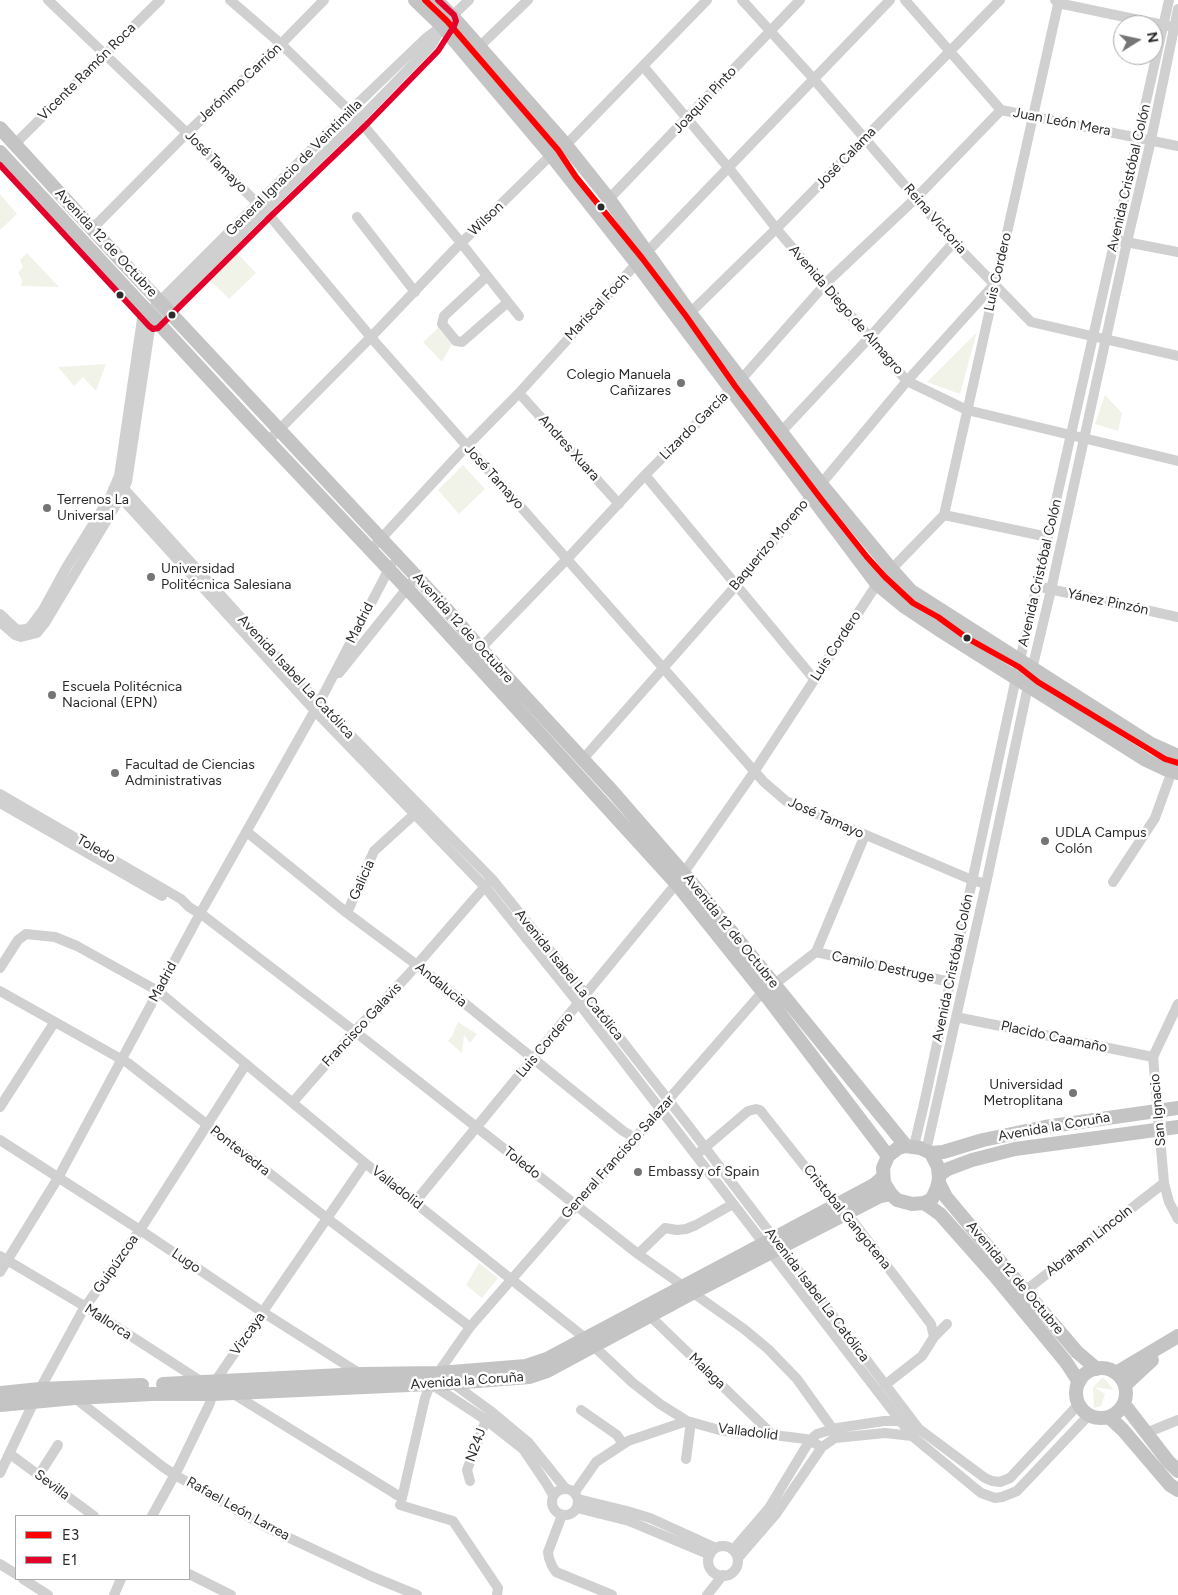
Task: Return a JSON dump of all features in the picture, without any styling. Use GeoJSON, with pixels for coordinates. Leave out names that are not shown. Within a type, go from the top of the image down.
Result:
{"type":"FeatureCollection","features":[{"type":"Feature","properties":{"kind":"main road"},"geometry":{"type":"LineString","coordinates":[[415,0],[442,26],[551,155],[637,264],[877,584],[920,617],[1022,682],[1146,760],[1175,772]]}},
{"type":"Feature","properties":{"kind":"main road"},"geometry":{"type":"LineString","coordinates":[[436,0],[566,145],[609,199],[690,313],[821,484],[911,591],[1151,744],[1178,756]]}},
{"type":"Feature","properties":{"kind":"main road","name":"Avenida 12 de Octubre"},"geometry":{"type":"LineString","coordinates":[[0,128],[417,576],[476,654],[576,772],[680,879]]}},
{"type":"Feature","properties":{"kind":"main road"},"geometry":{"type":"LineString","coordinates":[[0,145],[8,147],[15,144]]}},
{"type":"Feature","properties":{"kind":"main road","name":"Avenida 12 de Octubre"},"geometry":{"type":"LineString","coordinates":[[0,152],[406,588],[583,759],[769,988],[919,1149]]}},
{"type":"Feature","properties":{"kind":"main road"},"geometry":{"type":"LineString","coordinates":[[40,195],[52,192],[66,200]]}},
{"type":"Feature","properties":{"kind":"main road","name":"Avenida 12 de Octubre"},"geometry":{"type":"LineString","coordinates":[[769,988],[888,1156]]}},
{"type":"Feature","properties":{"kind":"main road","name":"Avenida la Coruña"},"geometry":{"type":"LineString","coordinates":[[919,1149],[943,1152],[1009,1134],[1082,1121],[1178,1108]]}},
{"type":"Feature","properties":{"kind":"main road"},"geometry":{"type":"LineString","coordinates":[[1082,1121],[1085,1139]]}},
{"type":"Feature","properties":{"kind":"main road","name":"Avenida la Coruña"},"geometry":{"type":"LineString","coordinates":[[939,1179],[948,1169],[972,1160],[1015,1149],[1178,1127]]}},
{"type":"Feature","properties":{"kind":"main road"},"geometry":{"type":"LineString","coordinates":[[898,1148],[919,1149],[938,1167],[939,1179],[935,1194],[932,1199],[924,1203],[912,1204],[897,1200],[891,1194],[882,1177],[883,1168],[888,1156],[898,1148]]}},
{"type":"Feature","properties":{"kind":"main road","name":"Avenida la Coruña"},"geometry":{"type":"LineString","coordinates":[[435,1378],[452,1383],[529,1377],[547,1371],[590,1342],[841,1209],[882,1177]]}},
{"type":"Feature","properties":{"kind":"main road","name":"Avenida 12 de Octubre"},"geometry":{"type":"LineString","coordinates":[[939,1179],[946,1197],[1020,1295],[1079,1382]]}},
{"type":"Feature","properties":{"kind":"main road","name":"Avenida la Coruña"},"geometry":{"type":"LineString","coordinates":[[841,1209],[891,1194]]}},
{"type":"Feature","properties":{"kind":"main road","name":"Avenida 12 de Octubre"},"geometry":{"type":"LineString","coordinates":[[924,1203],[940,1214],[1077,1352],[1097,1368]]}},
{"type":"Feature","properties":{"kind":"main road"},"geometry":{"type":"LineString","coordinates":[[1116,1373],[1175,1338]]}},
{"type":"Feature","properties":{"kind":"main road"},"geometry":{"type":"LineString","coordinates":[[1125,1385],[1175,1338]]}},
{"type":"Feature","properties":{"kind":"main road","name":"Avenida la Coruña"},"geometry":{"type":"LineString","coordinates":[[0,1405],[37,1396],[210,1386],[435,1378],[526,1366],[590,1342]]}},
{"type":"Feature","properties":{"kind":"main road"},"geometry":{"type":"LineString","coordinates":[[1097,1368],[1107,1369],[1116,1373],[1125,1385],[1126,1398],[1124,1404],[1115,1414],[1109,1417],[1099,1418],[1089,1415],[1079,1404],[1077,1389],[1079,1382],[1085,1374],[1097,1368]]}},
{"type":"Feature","properties":{"kind":"main road","name":"Avenida la Coruña"},"geometry":{"type":"LineString","coordinates":[[0,1393],[75,1398],[152,1394],[210,1386],[232,1393],[362,1380]]}},
{"type":"Feature","properties":{"kind":"main road"},"geometry":{"type":"LineString","coordinates":[[1124,1404],[1146,1433],[1175,1483]]}},
{"type":"Feature","properties":{"kind":"main road"},"geometry":{"type":"LineString","coordinates":[[1109,1417],[1163,1465],[1178,1471]]}},
{"type":"Feature","properties":{"kind":"street","name":"José Tamayo"},"geometry":{"type":"LineString","coordinates":[[48,0],[261,207],[371,337],[754,772],[786,801],[972,880],[986,884]]}},
{"type":"Feature","properties":{"kind":"street","name":"Vicente Ramón Roca"},"geometry":{"type":"LineString","coordinates":[[15,144],[160,0]]}},
{"type":"Feature","properties":{"kind":"street"},"geometry":{"type":"LineString","coordinates":[[230,0],[281,44],[359,120],[519,316]]}},
{"type":"Feature","properties":{"kind":"street","name":"Jerónimo Carrión"},"geometry":{"type":"LineString","coordinates":[[92,229],[187,133],[281,44],[324,0]]}},
{"type":"Feature","properties":{"kind":"street","name":"General Ignacio de Veintimilla"},"geometry":{"type":"LineString","coordinates":[[152,316],[261,207],[350,111],[426,38],[442,26],[469,0]]}},
{"type":"Feature","properties":{"kind":"street"},"geometry":{"type":"LineString","coordinates":[[479,47],[528,0]]}},
{"type":"Feature","properties":{"kind":"street","name":"Wilson"},"geometry":{"type":"LineString","coordinates":[[268,441],[461,243],[551,155],[566,145],[707,0]]}},
{"type":"Feature","properties":{"kind":"street","name":"Reina Victoria"},"geometry":{"type":"LineString","coordinates":[[742,0],[954,242],[1031,322],[1178,356]]}},
{"type":"Feature","properties":{"kind":"street","name":"Joaquin Pinto"},"geometry":{"type":"LineString","coordinates":[[609,199],[688,119],[800,0]]}},
{"type":"Feature","properties":{"kind":"street","name":"Mariscal Foch"},"geometry":{"type":"LineString","coordinates":[[382,539],[467,446],[519,393],[647,252],[890,0]]}},
{"type":"Feature","properties":{"kind":"street","name":"Juan León Mera"},"geometry":{"type":"LineString","coordinates":[[905,0],[1001,110],[1034,115],[1178,146]]}},
{"type":"Feature","properties":{"kind":"street","name":"José Calama"},"geometry":{"type":"LineString","coordinates":[[690,313],[777,229],[1000,0]]}},
{"type":"Feature","properties":{"kind":"street","name":"Avenida Cristóbal Colón"},"geometry":{"type":"LineString","coordinates":[[1163,25],[1169,0]]}},
{"type":"Feature","properties":{"kind":"street"},"geometry":{"type":"LineString","coordinates":[[1058,1],[1119,15]]}},
{"type":"Feature","properties":{"kind":"street","name":"Luis Cordero"},"geometry":{"type":"LineString","coordinates":[[415,1202],[680,879],[754,772],[877,584],[944,515],[1058,1]]}},
{"type":"Feature","properties":{"kind":"street","name":"Avenida Cristóbal Colón"},"geometry":{"type":"LineString","coordinates":[[1026,664],[1051,590],[1176,27],[1178,10]]}},
{"type":"Feature","properties":{"kind":"street"},"geometry":{"type":"LineString","coordinates":[[1163,25],[1176,27]]}},
{"type":"Feature","properties":{"kind":"street","name":"General Ignacio de Veintimilla"},"geometry":{"type":"LineString","coordinates":[[261,207],[359,120],[431,46],[442,26]]}},
{"type":"Feature","properties":{"kind":"street","name":"Avenida Cristóbal Colón"},"geometry":{"type":"LineString","coordinates":[[919,1149],[924,1104],[972,880],[1022,682],[1037,586],[1154,65]]}},
{"type":"Feature","properties":{"kind":"street","name":"Avenida Diego de Almagro"},"geometry":{"type":"LineString","coordinates":[[643,66],[777,229],[907,381],[967,410],[1178,461]]}},
{"type":"Feature","properties":{"kind":"street","name":"Lizardo García"},"geometry":{"type":"LineString","coordinates":[[476,654],[645,475],[741,379],[824,285],[916,198],[1001,110]]}},
{"type":"Feature","properties":{"kind":"street"},"geometry":{"type":"LineString","coordinates":[[357,217],[415,292]]}},
{"type":"Feature","properties":{"kind":"street"},"geometry":{"type":"LineString","coordinates":[[1115,240],[1178,252]]}},
{"type":"Feature","properties":{"kind":"street"},"geometry":{"type":"LineString","coordinates":[[782,432],[954,242]]}},
{"type":"Feature","properties":{"kind":"street"},"geometry":{"type":"LineString","coordinates":[[487,276],[444,316],[442,324],[456,341],[462,342],[508,302]]}},
{"type":"Feature","properties":{"kind":"street","name":"Baquerizo Moreno"},"geometry":{"type":"LineString","coordinates":[[583,759],[736,585],[907,381],[990,289],[995,286]]}},
{"type":"Feature","properties":{"kind":"street"},"geometry":{"type":"LineString","coordinates":[[0,614],[17,630],[28,632],[37,633],[45,623],[122,493],[127,482],[152,316],[142,319],[119,476],[104,509],[66,568],[44,610],[28,632],[21,637],[15,635],[0,622]]}},
{"type":"Feature","properties":{"kind":"street","name":"Andres Xuara"},"geometry":{"type":"LineString","coordinates":[[519,393],[619,504]]}},
{"type":"Feature","properties":{"kind":"street"},"geometry":{"type":"LineString","coordinates":[[645,475],[814,679]]}},
{"type":"Feature","properties":{"kind":"street","name":"Avenida Isabel La Católica"},"geometry":{"type":"LineString","coordinates":[[115,485],[317,707],[488,883],[582,999],[668,1100],[705,1148],[772,1245],[900,1421]]}},
{"type":"Feature","properties":{"kind":"street"},"geometry":{"type":"LineString","coordinates":[[944,515],[1048,538]]}},
{"type":"Feature","properties":{"kind":"street"},"geometry":{"type":"LineString","coordinates":[[364,544],[375,544],[382,539]]}},
{"type":"Feature","properties":{"kind":"street","name":"Madrid"},"geometry":{"type":"LineString","coordinates":[[0,1272],[3,1258],[58,1178],[158,990],[317,707],[388,569],[398,556]]}},
{"type":"Feature","properties":{"kind":"street","name":"Madrid"},"geometry":{"type":"LineString","coordinates":[[325,691],[417,576]]}},
{"type":"Feature","properties":{"kind":"street","name":"Yánez Pinzón"},"geometry":{"type":"LineString","coordinates":[[1037,586],[1178,617]]}},
{"type":"Feature","properties":{"kind":"street","name":"Avenida Cristóbal Colón"},"geometry":{"type":"LineString","coordinates":[[919,1149],[956,1017],[986,884],[1022,682]]}},
{"type":"Feature","properties":{"kind":"street"},"geometry":{"type":"LineString","coordinates":[[1113,882],[1155,818],[1175,772]]}},
{"type":"Feature","properties":{"kind":"street","name":"Toledo"},"geometry":{"type":"LineString","coordinates":[[2,803],[179,905],[189,907],[200,914],[354,1031],[638,1254],[744,1329],[768,1349],[796,1379],[834,1433]]}},
{"type":"Feature","properties":{"kind":"street","name":"Galicia"},"geometry":{"type":"LineString","coordinates":[[347,913],[374,851],[418,811]]}},
{"type":"Feature","properties":{"kind":"street","name":"Andalucia"},"geometry":{"type":"LineString","coordinates":[[247,832],[347,913],[417,965],[623,1131],[635,1138]]}},
{"type":"Feature","properties":{"kind":"street","name":"General Francisco Salazar"},"geometry":{"type":"LineString","coordinates":[[401,1502],[425,1398],[435,1378],[470,1327],[575,1205],[769,988],[816,952],[865,835]]}},
{"type":"Feature","properties":{"kind":"street","name":"Francisco Galavis"},"geometry":{"type":"LineString","coordinates":[[292,1102],[354,1031],[417,965],[488,883]]}},
{"type":"Feature","properties":{"kind":"street","name":"Valladolid"},"geometry":{"type":"LineString","coordinates":[[0,968],[18,940],[26,934],[55,937],[77,946],[158,990],[365,1163],[512,1278],[590,1342],[660,1404],[689,1422],[723,1431],[810,1440],[822,1446]]}},
{"type":"Feature","properties":{"kind":"street","name":"Camilo Destruge"},"geometry":{"type":"LineString","coordinates":[[816,952],[950,982]]}},
{"type":"Feature","properties":{"kind":"street","name":"Pontevedra"},"geometry":{"type":"LineString","coordinates":[[0,991],[122,1060],[470,1327]]}},
{"type":"Feature","properties":{"kind":"street","name":"Avenida Isabel La Católica"},"geometry":{"type":"LineString","coordinates":[[582,999],[660,1109],[733,1204],[772,1245],[919,1429],[985,1478],[1000,1482],[1010,1478],[1079,1404]]}},
{"type":"Feature","properties":{"kind":"street","name":"San Ignacio"},"geometry":{"type":"LineString","coordinates":[[1178,1004],[1153,1057],[1164,1183],[1169,1202],[1178,1219]]}},
{"type":"Feature","properties":{"kind":"street","name":"Placido Caamaño"},"geometry":{"type":"LineString","coordinates":[[956,1017],[1153,1057]]}},
{"type":"Feature","properties":{"kind":"street"},"geometry":{"type":"LineString","coordinates":[[0,1107],[54,1023]]}},
{"type":"Feature","properties":{"kind":"street","name":"Guipúzcoa"},"geometry":{"type":"LineString","coordinates":[[0,1473],[37,1396],[86,1307],[140,1230],[246,1064]]}},
{"type":"Feature","properties":{"kind":"street","name":"Cristobal Gangotena"},"geometry":{"type":"LineString","coordinates":[[696,1155],[748,1110],[760,1110],[931,1324],[934,1337]]}},
{"type":"Feature","properties":{"kind":"street","name":"Lugo"},"geometry":{"type":"LineString","coordinates":[[0,1140],[140,1230],[362,1380]]}},
{"type":"Feature","properties":{"kind":"street","name":"Vizcaya"},"geometry":{"type":"LineString","coordinates":[[153,1515],[210,1403],[210,1386],[365,1163]]}},
{"type":"Feature","properties":{"kind":"street","name":"Abraham Lincoln"},"geometry":{"type":"LineString","coordinates":[[1020,1295],[1164,1183]]}},
{"type":"Feature","properties":{"kind":"street"},"geometry":{"type":"LineString","coordinates":[[638,1254],[665,1228],[686,1229],[733,1204]]}},
{"type":"Feature","properties":{"kind":"street","name":"Mallorca"},"geometry":{"type":"LineString","coordinates":[[3,1258],[86,1307],[210,1386]]}},
{"type":"Feature","properties":{"kind":"street","name":"Malaga"},"geometry":{"type":"LineString","coordinates":[[647,1311],[773,1435]]}},
{"type":"Feature","properties":{"kind":"street"},"geometry":{"type":"LineString","coordinates":[[885,1385],[922,1356],[934,1337],[947,1324]]}},
{"type":"Feature","properties":{"kind":"street"},"geometry":{"type":"LineString","coordinates":[[435,1378],[528,1442],[574,1497]]}},
{"type":"Feature","properties":{"kind":"street"},"geometry":{"type":"LineString","coordinates":[[452,1383],[522,1449],[553,1496]]}},
{"type":"Feature","properties":{"kind":"street"},"geometry":{"type":"LineString","coordinates":[[232,1393],[401,1502],[453,1520],[498,1588],[497,1595]]}},
{"type":"Feature","properties":{"kind":"street","name":"Rafael León Larrea"},"geometry":{"type":"LineString","coordinates":[[75,1398],[174,1475],[268,1528],[417,1595]]}},
{"type":"Feature","properties":{"kind":"street"},"geometry":{"type":"LineString","coordinates":[[581,1410],[617,1435],[623,1444]]}},
{"type":"Feature","properties":{"kind":"street"},"geometry":{"type":"LineString","coordinates":[[900,1421],[912,1436],[981,1493],[995,1498],[1009,1496],[1017,1491],[1089,1415]]}},
{"type":"Feature","properties":{"kind":"street","name":"N24J"},"geometry":{"type":"LineString","coordinates":[[470,1481],[467,1470],[489,1416]]}},
{"type":"Feature","properties":{"kind":"street"},"geometry":{"type":"LineString","coordinates":[[1146,1433],[1178,1420]]}},
{"type":"Feature","properties":{"kind":"street"},"geometry":{"type":"LineString","coordinates":[[884,1421],[885,1432]]}},
{"type":"Feature","properties":{"kind":"street"},"geometry":{"type":"LineString","coordinates":[[736,1554],[776,1514],[822,1446],[834,1433],[884,1421],[913,1422]]}},
{"type":"Feature","properties":{"kind":"street"},"geometry":{"type":"LineString","coordinates":[[686,1459],[689,1422],[623,1444],[596,1462],[574,1497],[570,1514],[562,1515],[553,1507],[552,1499],[558,1490],[574,1497],[650,1518],[713,1551]]}},
{"type":"Feature","properties":{"kind":"street"},"geometry":{"type":"LineString","coordinates":[[707,1595],[723,1576],[735,1570],[737,1566],[736,1554],[769,1508],[810,1440],[817,1434],[885,1432],[912,1436]]}},
{"type":"Feature","properties":{"kind":"street"},"geometry":{"type":"LineString","coordinates":[[39,1475],[58,1445]]}},
{"type":"Feature","properties":{"kind":"street","name":"Sevilla"},"geometry":{"type":"LineString","coordinates":[[10,1454],[93,1515]]}},
{"type":"Feature","properties":{"kind":"street"},"geometry":{"type":"LineString","coordinates":[[562,1515],[548,1552],[552,1566],[556,1572],[612,1595]]}},
{"type":"Feature","properties":{"kind":"street"},"geometry":{"type":"LineString","coordinates":[[723,1576],[711,1569],[709,1560],[713,1551],[725,1546],[736,1554]]}},
{"type":"Feature","properties":{"kind":"street"},"geometry":{"type":"LineString","coordinates":[[0,1564],[15,1573]]}},
{"type":"Feature","properties":{"kind":"street"},"geometry":{"type":"LineString","coordinates":[[190,1575],[230,1595]]}},
{"type":"Feature","properties":{"kind":"street"},"geometry":{"type":"LineString","coordinates":[[25,1580],[48,1595]]}},
{"type":"Feature","properties":{"kind":"street"},"geometry":{"type":"LineString","coordinates":[[114,1595],[121,1580]]}},
{"type":"Feature","properties":{"kind":"shaded area"},"geometry":{"type":"Polygon","coordinates":[[[0,194],[17,214],[0,230],[0,194]]]}},
{"type":"Feature","properties":{"kind":"shaded area"},"geometry":{"type":"Polygon","coordinates":[[[27,253],[59,287],[21,286],[22,280],[18,273],[23,267],[20,260],[27,253]]]}},
{"type":"Feature","properties":{"kind":"shaded area"},"geometry":{"type":"Polygon","coordinates":[[[237,253],[256,273],[229,299],[209,279],[237,253]]]}},
{"type":"Feature","properties":{"kind":"shaded area"},"geometry":{"type":"Polygon","coordinates":[[[438,328],[452,344],[442,362],[423,342],[438,328]]]}},
{"type":"Feature","properties":{"kind":"shaded area"},"geometry":{"type":"Polygon","coordinates":[[[977,332],[960,394],[927,382],[977,332]]]}},
{"type":"Feature","properties":{"kind":"shaded area"},"geometry":{"type":"Polygon","coordinates":[[[106,364],[96,391],[83,377],[74,386],[58,367],[106,364]]]}},
{"type":"Feature","properties":{"kind":"shaded area"},"geometry":{"type":"Polygon","coordinates":[[[1105,395],[1122,413],[1118,431],[1095,424],[1105,395]]]}},
{"type":"Feature","properties":{"kind":"shaded area"},"geometry":{"type":"Polygon","coordinates":[[[463,465],[485,489],[459,514],[438,490],[463,465]]]}},
{"type":"Feature","properties":{"kind":"shaded area"},"geometry":{"type":"Polygon","coordinates":[[[458,1022],[477,1034],[470,1043],[464,1035],[462,1053],[448,1041],[458,1022]]]}},
{"type":"Feature","properties":{"kind":"shaded area"},"geometry":{"type":"Polygon","coordinates":[[[479,1263],[498,1278],[482,1298],[466,1285],[479,1263]]]}},
{"type":"Feature","properties":{"kind":"shaded area"},"geometry":{"type":"Polygon","coordinates":[[[1103,1377],[1114,1390],[1094,1387],[1105,1394],[1101,1406],[1094,1408],[1093,1387],[1103,1377]]]}},
{"type":"Feature","properties":{"kind":"transit line","name":"E3"},"geometry":{"type":"LineString","coordinates":[[425,0],[447,21],[558,150],[576,177],[686,316],[735,386],[821,499],[885,577],[913,603],[938,617],[967,638],[1019,667],[1038,682],[1165,759],[1178,763]]}},
{"type":"Feature","properties":{"kind":"transit line","name":"E1"},"geometry":{"type":"LineString","coordinates":[[0,165],[149,326],[153,329],[158,328],[365,126],[438,51],[456,21],[454,15],[438,0]]}},
{"type":"Feature","properties":{"kind":"place","name":"Colegio Manuela Cañizares"},"geometry":{"type":"Point","coordinates":[681,383]}},
{"type":"Feature","properties":{"kind":"place","name":"Terrenos La Universal"},"geometry":{"type":"Point","coordinates":[47,508]}},
{"type":"Feature","properties":{"kind":"place","name":"Universidad Politécnica Salesiana"},"geometry":{"type":"Point","coordinates":[151,577]}},
{"type":"Feature","properties":{"kind":"place","name":"Escuela Politécnica Nacional (EPN)"},"geometry":{"type":"Point","coordinates":[52,695]}},
{"type":"Feature","properties":{"kind":"place","name":"Facultad de Ciencias Administrativas"},"geometry":{"type":"Point","coordinates":[115,773]}},
{"type":"Feature","properties":{"kind":"place","name":"UDLA Campus Colón"},"geometry":{"type":"Point","coordinates":[1045,841]}},
{"type":"Feature","properties":{"kind":"place","name":"Universidad Metroplitana"},"geometry":{"type":"Point","coordinates":[1073,1093]}},
{"type":"Feature","properties":{"kind":"place","name":"Embassy of Spain"},"geometry":{"type":"Point","coordinates":[638,1172]}}]}
